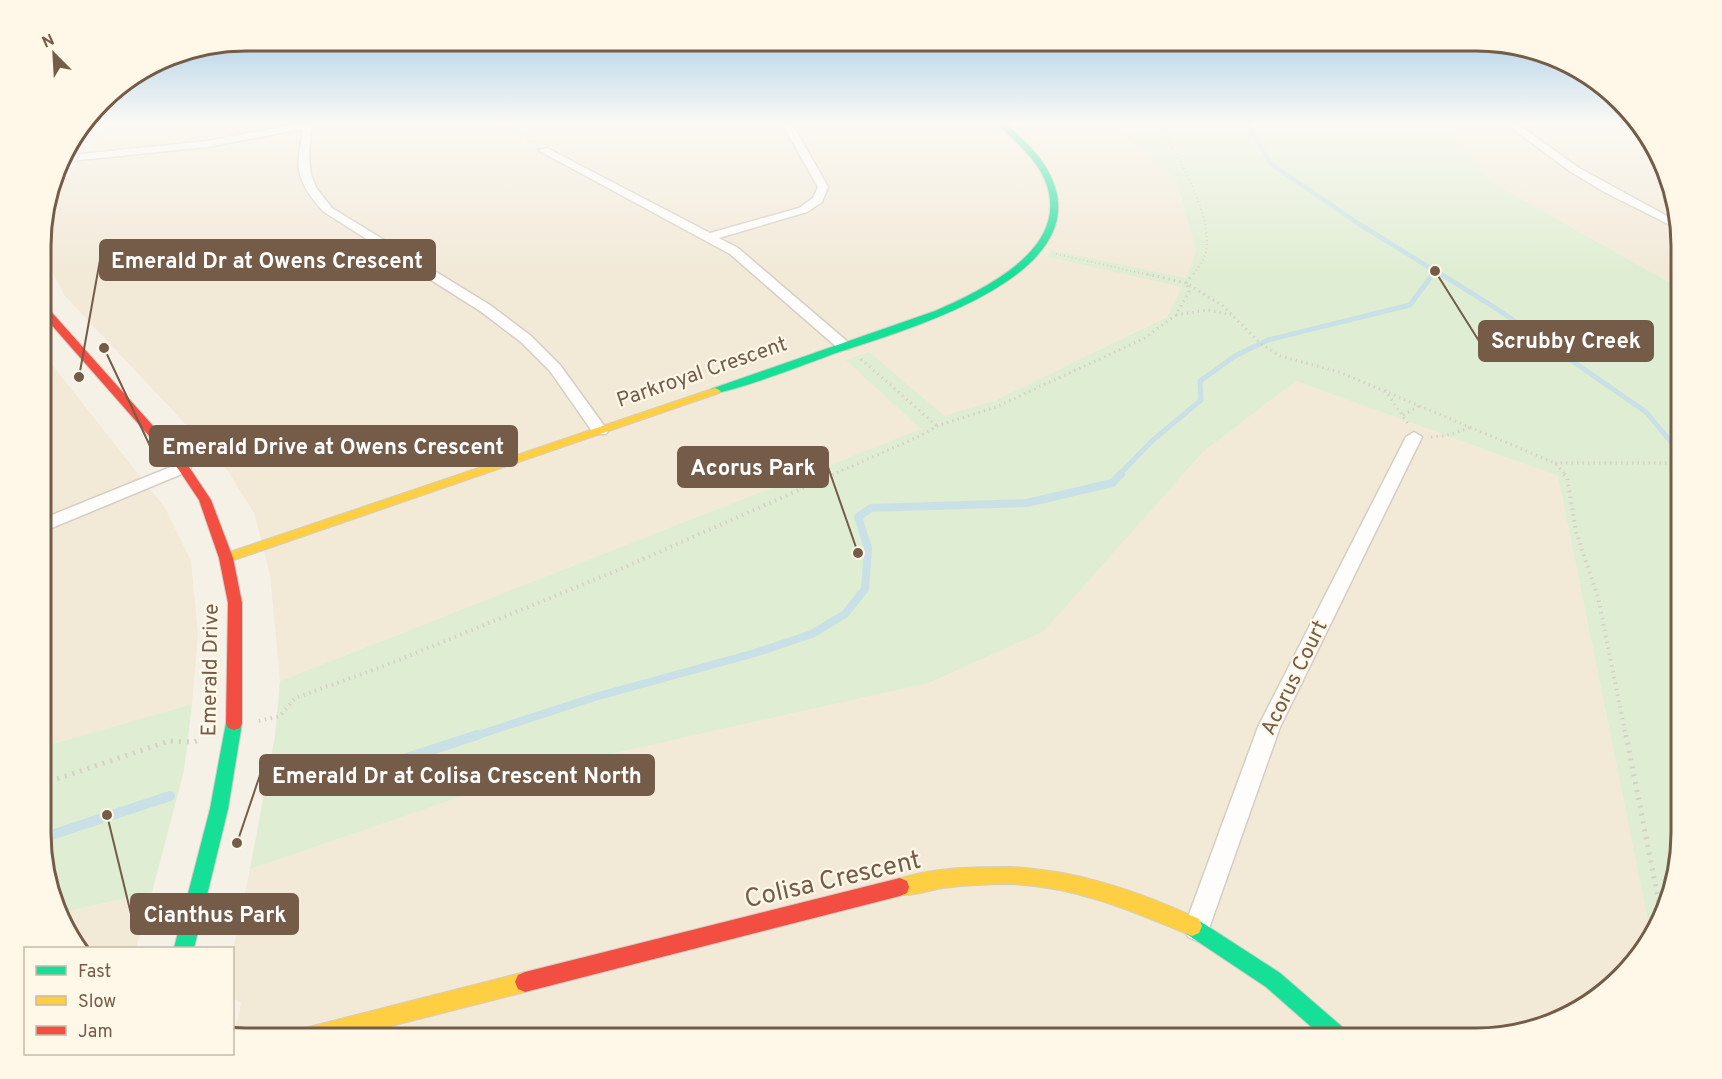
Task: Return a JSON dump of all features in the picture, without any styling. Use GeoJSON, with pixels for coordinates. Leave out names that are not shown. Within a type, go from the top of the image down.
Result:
{"type":"FeatureCollection","features":[{"type":"Feature","properties":{"kind":"street"},"geometry":{"type":"LineString","coordinates":[[304,173],[314,194],[328,210],[484,308],[526,339],[555,368],[600,431]]}},
{"type":"Feature","properties":{"kind":"street"},"geometry":{"type":"LineString","coordinates":[[588,173],[710,237],[752,264],[844,346]]}},
{"type":"Feature","properties":{"kind":"street"},"geometry":{"type":"LineString","coordinates":[[710,237],[803,210],[818,200],[823,188],[815,173]]}},
{"type":"Feature","properties":{"kind":"street","name":"Parkroyal Crescent"},"geometry":{"type":"LineString","coordinates":[[226,558],[939,315],[977,298],[1025,264],[1037,250],[1050,228],[1054,209],[1053,192],[1046,173]]}},
{"type":"Feature","properties":{"kind":"street"},"geometry":{"type":"LineString","coordinates":[[1582,173],[1669,222]]}},
{"type":"Feature","properties":{"kind":"street","name":"Emerald Drive"},"geometry":{"type":"LineString","coordinates":[[51,318],[183,467],[205,500],[226,558],[235,603],[234,729],[219,809],[184,947]]}},
{"type":"Feature","properties":{"kind":"street","name":"Acorus Court"},"geometry":{"type":"LineString","coordinates":[[1197,928],[1269,727],[1414,437]]}},
{"type":"Feature","properties":{"kind":"street"},"geometry":{"type":"LineString","coordinates":[[51,522],[183,467]]}},
{"type":"Feature","properties":{"kind":"street","name":"Colisa Crescent"},"geometry":{"type":"LineString","coordinates":[[344,1028],[924,881],[1008,876],[1073,883],[1144,904],[1197,928],[1274,980],[1329,1028]]}},
{"type":"Feature","properties":{"kind":"path"},"geometry":{"type":"LineString","coordinates":[[1185,173],[1205,231],[1206,252],[1186,283]]}},
{"type":"Feature","properties":{"kind":"path"},"geometry":{"type":"LineString","coordinates":[[1037,250],[1186,283],[1212,298],[1260,343],[1280,356],[1339,372],[1555,463],[1671,463]]}},
{"type":"Feature","properties":{"kind":"path"},"geometry":{"type":"LineString","coordinates":[[259,721],[280,716],[295,698],[384,666],[623,568],[920,436],[937,426],[996,406],[1145,338],[1176,315],[1190,292],[1186,283]]}},
{"type":"Feature","properties":{"kind":"path"},"geometry":{"type":"LineString","coordinates":[[1176,315],[1208,310],[1232,315]]}},
{"type":"Feature","properties":{"kind":"path"},"geometry":{"type":"LineString","coordinates":[[844,346],[937,426]]}},
{"type":"Feature","properties":{"kind":"path"},"geometry":{"type":"LineString","coordinates":[[1384,390],[1403,415],[1414,437],[1445,436],[1472,427]]}},
{"type":"Feature","properties":{"kind":"path"},"geometry":{"type":"LineString","coordinates":[[1403,415],[1420,405]]}},
{"type":"Feature","properties":{"kind":"path"},"geometry":{"type":"LineString","coordinates":[[1555,463],[1567,477],[1576,532],[1598,597],[1659,901]]}},
{"type":"Feature","properties":{"kind":"path"},"geometry":{"type":"LineString","coordinates":[[51,781],[169,741],[202,740]]}},
{"type":"Feature","properties":{"kind":"shaded area"},"geometry":{"type":"Polygon","coordinates":[[[70,173],[1168,173],[1176,180],[1196,251],[1186,278],[1052,250],[1047,257],[1182,287],[1167,317],[994,401],[944,417],[869,353],[847,360],[921,429],[280,681],[270,574],[254,513],[224,465],[65,296],[51,269],[53,221],[61,184],[70,173]]]}},
{"type":"Feature","properties":{"kind":"shaded area"},"geometry":{"type":"Polygon","coordinates":[[[1485,173],[1657,173],[1667,208],[1671,234],[1671,283],[1491,182],[1485,173]]]}},
{"type":"Feature","properties":{"kind":"shaded area"},"geometry":{"type":"Polygon","coordinates":[[[51,363],[165,508],[191,561],[198,634],[192,704],[51,744],[51,363]]]}},
{"type":"Feature","properties":{"kind":"shaded area"},"geometry":{"type":"Polygon","coordinates":[[[1296,381],[1558,476],[1648,923],[1623,961],[1604,980],[1584,995],[1550,1013],[1514,1024],[1488,1028],[236,1027],[241,1003],[234,999],[233,947],[250,869],[539,770],[929,683],[1044,631],[1203,452],[1296,381]]]}},
{"type":"Feature","properties":{"kind":"shaded area"},"geometry":{"type":"Polygon","coordinates":[[[152,892],[136,947],[88,947],[68,911],[152,892]]]}},
{"type":"Feature","properties":{"kind":"green space"},"geometry":{"type":"Polygon","coordinates":[[[1168,173],[1485,173],[1491,182],[1671,283],[1671,845],[1661,895],[1648,923],[1558,476],[1296,381],[1203,452],[1044,631],[929,683],[539,770],[250,869],[275,736],[280,681],[921,429],[846,360],[869,352],[944,416],[994,401],[1167,317],[1182,287],[1047,257],[1052,250],[1186,278],[1196,251],[1176,180],[1168,173]]]}},
{"type":"Feature","properties":{"kind":"green space"},"geometry":{"type":"Polygon","coordinates":[[[192,704],[184,771],[152,892],[68,911],[61,895],[53,858],[51,744],[192,704]]]}},
{"type":"Feature","properties":{"kind":"waterway"},"geometry":{"type":"LineString","coordinates":[[1285,173],[1356,222],[1435,271]]}},
{"type":"Feature","properties":{"kind":"waterway"},"geometry":{"type":"LineString","coordinates":[[1431,276],[1435,271]]}},
{"type":"Feature","properties":{"kind":"waterway"},"geometry":{"type":"LineString","coordinates":[[1435,271],[1443,276]]}},
{"type":"Feature","properties":{"kind":"waterway"},"geometry":{"type":"LineString","coordinates":[[1119,475],[1152,441],[1201,400],[1200,381],[1235,356],[1268,340],[1410,305],[1433,274]]}},
{"type":"Feature","properties":{"kind":"waterway"},"geometry":{"type":"LineString","coordinates":[[1441,274],[1500,311],[1646,412],[1671,442]]}},
{"type":"Feature","properties":{"kind":"waterway"},"geometry":{"type":"LineString","coordinates":[[472,737],[595,697],[755,653],[812,634],[845,614],[865,589],[868,548],[858,517],[871,508],[1027,503],[1112,483],[1121,474]]}},
{"type":"Feature","properties":{"kind":"waterway"},"geometry":{"type":"LineString","coordinates":[[273,784],[364,772],[477,735]]}},
{"type":"Feature","properties":{"kind":"waterway"},"geometry":{"type":"LineString","coordinates":[[51,835],[170,796]]}},
{"type":"Feature","properties":{"kind":"traffic: fast"},"geometry":{"type":"LineString","coordinates":[[715,391],[939,314],[1007,278],[1033,255],[1050,229],[1054,200],[1052,188],[1045,173]]}},
{"type":"Feature","properties":{"kind":"traffic: fast"},"geometry":{"type":"LineString","coordinates":[[184,947],[219,809],[234,723]]}},
{"type":"Feature","properties":{"kind":"traffic: fast"},"geometry":{"type":"LineString","coordinates":[[1192,926],[1273,980],[1328,1028]]}},
{"type":"Feature","properties":{"kind":"traffic: slow"},"geometry":{"type":"LineString","coordinates":[[226,558],[715,391]]}},
{"type":"Feature","properties":{"kind":"traffic: slow"},"geometry":{"type":"LineString","coordinates":[[900,887],[964,877],[1010,876],[1054,879],[1119,896],[1192,926]]}},
{"type":"Feature","properties":{"kind":"traffic: slow"},"geometry":{"type":"LineString","coordinates":[[344,1028],[525,982]]}},
{"type":"Feature","properties":{"kind":"traffic: jam"},"geometry":{"type":"LineString","coordinates":[[51,318],[183,467],[205,500],[226,558],[235,603],[234,723]]}},
{"type":"Feature","properties":{"kind":"traffic: jam"},"geometry":{"type":"LineString","coordinates":[[525,982],[900,887]]}},
{"type":"Feature","properties":{"kind":"place","name":"Scrubby Creek"},"geometry":{"type":"Point","coordinates":[1435,271]}},
{"type":"Feature","properties":{"kind":"place","name":"Emerald Drive at Owens Crescent"},"geometry":{"type":"Point","coordinates":[104,348]}},
{"type":"Feature","properties":{"kind":"place","name":"Emerald Dr at Owens Crescent"},"geometry":{"type":"Point","coordinates":[79,377]}},
{"type":"Feature","properties":{"kind":"place","name":"Acorus Park"},"geometry":{"type":"Point","coordinates":[858,553]}},
{"type":"Feature","properties":{"kind":"place","name":"Cianthus Park"},"geometry":{"type":"Point","coordinates":[107,815]}},
{"type":"Feature","properties":{"kind":"place","name":"Emerald Dr at Colisa Crescent North"},"geometry":{"type":"Point","coordinates":[237,843]}}]}
